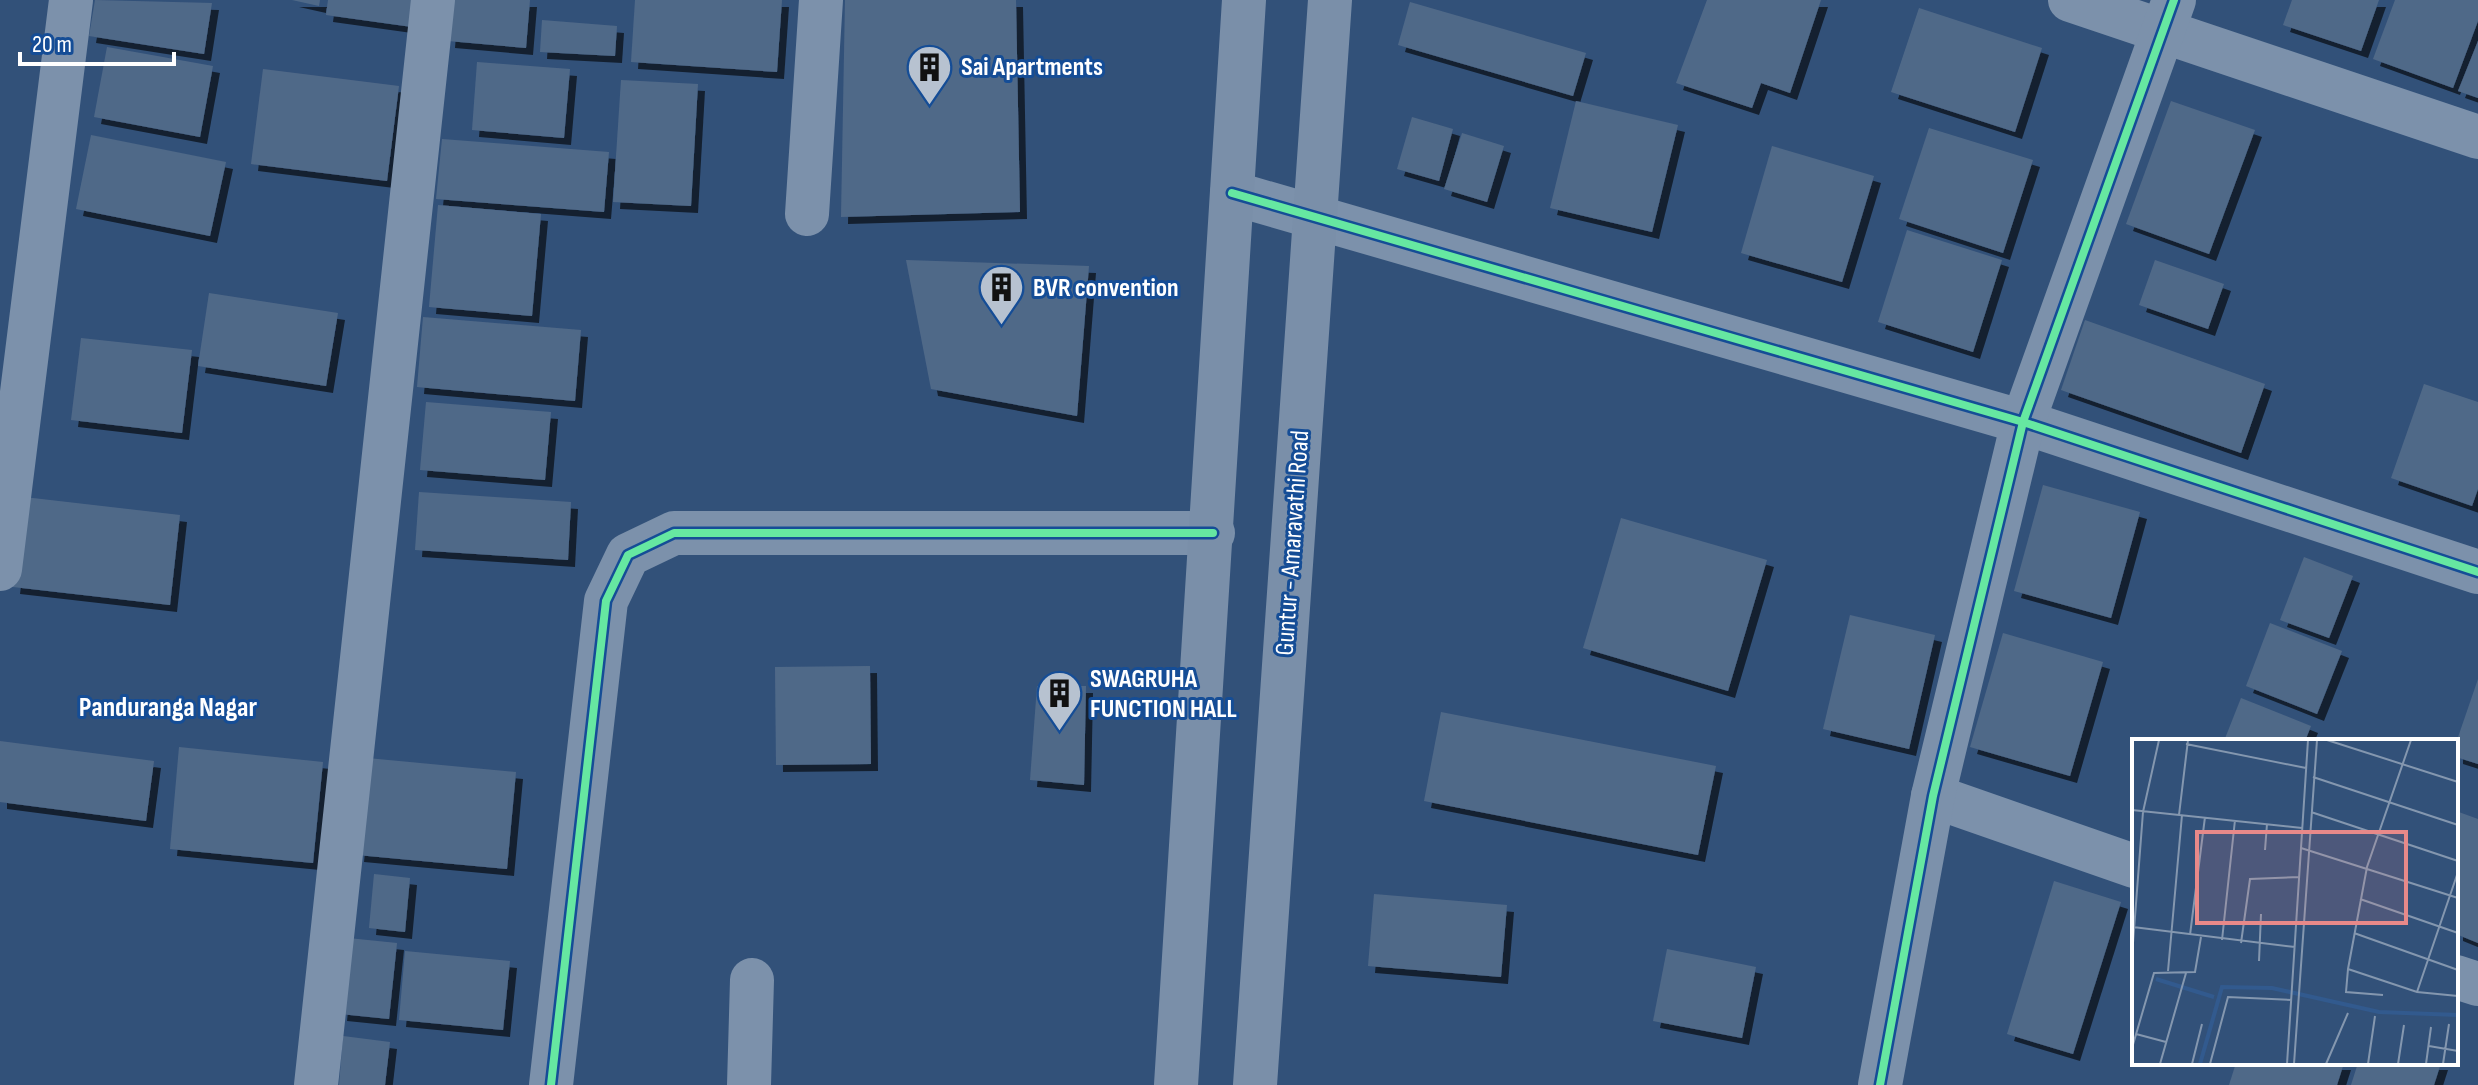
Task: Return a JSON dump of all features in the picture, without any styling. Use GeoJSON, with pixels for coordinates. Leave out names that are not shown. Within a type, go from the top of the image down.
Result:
{"type":"FeatureCollection","features":[{"type":"Feature","properties":{"kind":"main road"},"geometry":{"type":"LineString","coordinates":[[1176,1085],[1244,0]]}},
{"type":"Feature","properties":{"kind":"main road","name":"Guntur - Amaravathi Road"},"geometry":{"type":"LineString","coordinates":[[1255,1085],[1330,0]]}},
{"type":"Feature","properties":{"kind":"street"},"geometry":{"type":"LineString","coordinates":[[0,569],[71,0]]}},
{"type":"Feature","properties":{"kind":"street"},"geometry":{"type":"LineString","coordinates":[[316,1085],[433,0]]}},
{"type":"Feature","properties":{"kind":"street"},"geometry":{"type":"LineString","coordinates":[[807,214],[821,0]]}},
{"type":"Feature","properties":{"kind":"street"},"geometry":{"type":"LineString","coordinates":[[2070,0],[2169,15],[2478,137]]}},
{"type":"Feature","properties":{"kind":"street"},"geometry":{"type":"LineString","coordinates":[[1880,1085],[1933,796],[2023,422],[2169,15]]}},
{"type":"Feature","properties":{"kind":"street"},"geometry":{"type":"LineString","coordinates":[[1232,193],[2023,422],[2478,572]]}},
{"type":"Feature","properties":{"kind":"street"},"geometry":{"type":"LineString","coordinates":[[551,1085],[606,601],[628,555],[674,533],[1213,533]]}},
{"type":"Feature","properties":{"kind":"street"},"geometry":{"type":"LineString","coordinates":[[1933,796],[2132,865]]}},
{"type":"Feature","properties":{"kind":"street"},"geometry":{"type":"LineString","coordinates":[[2458,978],[2478,984]]}},
{"type":"Feature","properties":{"kind":"street"},"geometry":{"type":"LineString","coordinates":[[749,1085],[752,980]]}},
{"type":"Feature","properties":{"kind":"building"},"geometry":{"type":"Polygon","coordinates":[[[95,0],[212,3],[204,54],[89,36],[95,0]]]}},
{"type":"Feature","properties":{"kind":"building"},"geometry":{"type":"Polygon","coordinates":[[[292,0],[320,0],[319,6],[292,0]]]}},
{"type":"Feature","properties":{"kind":"building"},"geometry":{"type":"Polygon","coordinates":[[[328,0],[416,0],[412,27],[326,15],[328,0]]]}},
{"type":"Feature","properties":{"kind":"building"},"geometry":{"type":"Polygon","coordinates":[[[451,0],[530,0],[526,48],[448,41],[451,0]]]}},
{"type":"Feature","properties":{"kind":"building"},"geometry":{"type":"Polygon","coordinates":[[[635,0],[782,0],[777,72],[631,62],[635,0]]]}},
{"type":"Feature","properties":{"kind":"building","name":"Sai Apartments"},"geometry":{"type":"Polygon","coordinates":[[[845,0],[1016,0],[1020,212],[841,217],[845,0]]]}},
{"type":"Feature","properties":{"kind":"building"},"geometry":{"type":"Polygon","coordinates":[[[1707,0],[1821,0],[1790,93],[1761,83],[1752,108],[1676,83],[1707,0]]]}},
{"type":"Feature","properties":{"kind":"building"},"geometry":{"type":"Polygon","coordinates":[[[2292,0],[2379,0],[2361,51],[2283,25],[2292,0]]]}},
{"type":"Feature","properties":{"kind":"building"},"geometry":{"type":"Polygon","coordinates":[[[2395,0],[2478,0],[2478,21],[2453,88],[2373,59],[2395,0]]]}},
{"type":"Feature","properties":{"kind":"building"},"geometry":{"type":"Polygon","coordinates":[[[1410,2],[1586,53],[1573,96],[1398,45],[1410,2]]]}},
{"type":"Feature","properties":{"kind":"building"},"geometry":{"type":"Polygon","coordinates":[[[1919,8],[2042,48],[2015,132],[1891,92],[1919,8]]]}},
{"type":"Feature","properties":{"kind":"building"},"geometry":{"type":"Polygon","coordinates":[[[542,20],[617,26],[615,56],[540,52],[542,20]]]}},
{"type":"Feature","properties":{"kind":"building"},"geometry":{"type":"Polygon","coordinates":[[[2478,41],[2478,98],[2458,91],[2478,41]]]}},
{"type":"Feature","properties":{"kind":"building"},"geometry":{"type":"Polygon","coordinates":[[[107,47],[213,66],[200,137],[94,117],[107,47]]]}},
{"type":"Feature","properties":{"kind":"building"},"geometry":{"type":"Polygon","coordinates":[[[477,62],[570,69],[564,138],[472,130],[477,62]]]}},
{"type":"Feature","properties":{"kind":"building"},"geometry":{"type":"Polygon","coordinates":[[[263,69],[399,86],[387,181],[251,164],[263,69]]]}},
{"type":"Feature","properties":{"kind":"building"},"geometry":{"type":"Polygon","coordinates":[[[621,80],[698,84],[691,206],[613,202],[621,80]]]}},
{"type":"Feature","properties":{"kind":"building"},"geometry":{"type":"Polygon","coordinates":[[[1576,101],[1678,125],[1652,232],[1550,208],[1576,101]]]}},
{"type":"Feature","properties":{"kind":"building"},"geometry":{"type":"Polygon","coordinates":[[[2171,101],[2255,130],[2209,254],[2126,224],[2171,101]]]}},
{"type":"Feature","properties":{"kind":"building"},"geometry":{"type":"Polygon","coordinates":[[[1412,117],[1453,129],[1439,181],[1397,169],[1412,117]]]}},
{"type":"Feature","properties":{"kind":"building"},"geometry":{"type":"Polygon","coordinates":[[[1929,128],[2033,160],[2003,253],[1899,219],[1929,128]]]}},
{"type":"Feature","properties":{"kind":"building"},"geometry":{"type":"Polygon","coordinates":[[[1462,133],[1504,146],[1487,202],[1444,189],[1462,133]]]}},
{"type":"Feature","properties":{"kind":"building"},"geometry":{"type":"Polygon","coordinates":[[[91,135],[226,162],[210,236],[76,209],[91,135]]]}},
{"type":"Feature","properties":{"kind":"building"},"geometry":{"type":"Polygon","coordinates":[[[442,139],[609,152],[604,212],[436,199],[442,139]]]}},
{"type":"Feature","properties":{"kind":"building"},"geometry":{"type":"Polygon","coordinates":[[[1772,146],[1874,176],[1842,282],[1741,253],[1772,146]]]}},
{"type":"Feature","properties":{"kind":"building"},"geometry":{"type":"Polygon","coordinates":[[[438,205],[541,214],[532,316],[429,307],[438,205]]]}},
{"type":"Feature","properties":{"kind":"building"},"geometry":{"type":"Polygon","coordinates":[[[1907,230],[2002,260],[1973,352],[1878,322],[1907,230]]]}},
{"type":"Feature","properties":{"kind":"building","name":"BVR convention"},"geometry":{"type":"Polygon","coordinates":[[[906,260],[1089,266],[1077,416],[931,389],[906,260]]]}},
{"type":"Feature","properties":{"kind":"building"},"geometry":{"type":"Polygon","coordinates":[[[2155,260],[2224,284],[2208,329],[2139,305],[2155,260]]]}},
{"type":"Feature","properties":{"kind":"building"},"geometry":{"type":"Polygon","coordinates":[[[209,293],[338,313],[326,386],[198,366],[209,293]]]}},
{"type":"Feature","properties":{"kind":"building"},"geometry":{"type":"Polygon","coordinates":[[[423,317],[581,330],[575,401],[417,387],[423,317]]]}},
{"type":"Feature","properties":{"kind":"building"},"geometry":{"type":"Polygon","coordinates":[[[2085,320],[2265,384],[2241,453],[2061,390],[2085,320]]]}},
{"type":"Feature","properties":{"kind":"building"},"geometry":{"type":"Polygon","coordinates":[[[81,338],[192,350],[182,433],[71,420],[81,338]]]}},
{"type":"Feature","properties":{"kind":"building"},"geometry":{"type":"Polygon","coordinates":[[[2424,384],[2478,402],[2478,489],[2472,506],[2391,478],[2424,384]]]}},
{"type":"Feature","properties":{"kind":"building"},"geometry":{"type":"Polygon","coordinates":[[[426,402],[551,412],[545,480],[420,470],[426,402]]]}},
{"type":"Feature","properties":{"kind":"building"},"geometry":{"type":"Polygon","coordinates":[[[2043,485],[2140,512],[2111,618],[2014,591],[2043,485]]]}},
{"type":"Feature","properties":{"kind":"building"},"geometry":{"type":"Polygon","coordinates":[[[419,492],[571,502],[568,560],[415,550],[419,492]]]}},
{"type":"Feature","properties":{"kind":"building"},"geometry":{"type":"Polygon","coordinates":[[[24,497],[180,515],[170,605],[13,587],[24,497]]]}},
{"type":"Feature","properties":{"kind":"building"},"geometry":{"type":"Polygon","coordinates":[[[1621,518],[1767,560],[1728,691],[1583,648],[1621,518]]]}},
{"type":"Feature","properties":{"kind":"building"},"geometry":{"type":"Polygon","coordinates":[[[2304,557],[2353,576],[2329,638],[2280,620],[2304,557]]]}},
{"type":"Feature","properties":{"kind":"building"},"geometry":{"type":"Polygon","coordinates":[[[1850,615],[1935,635],[1909,749],[1823,729],[1850,615]]]}},
{"type":"Feature","properties":{"kind":"building"},"geometry":{"type":"Polygon","coordinates":[[[2270,623],[2342,651],[2317,714],[2246,686],[2270,623]]]}},
{"type":"Feature","properties":{"kind":"building"},"geometry":{"type":"Polygon","coordinates":[[[2003,633],[2103,662],[2070,776],[1970,747],[2003,633]]]}},
{"type":"Feature","properties":{"kind":"building"},"geometry":{"type":"Polygon","coordinates":[[[870,666],[871,764],[776,765],[775,667],[870,666]]]}},
{"type":"Feature","properties":{"kind":"building"},"geometry":{"type":"Polygon","coordinates":[[[2478,679],[2478,764],[2458,758],[2457,739],[2478,679]]]}},
{"type":"Feature","properties":{"kind":"building","name":"SWAGRUHA FUNCTION HALL"},"geometry":{"type":"Polygon","coordinates":[[[1037,686],[1086,686],[1084,785],[1030,780],[1037,686]]]}},
{"type":"Feature","properties":{"kind":"building"},"geometry":{"type":"Polygon","coordinates":[[[2241,698],[2311,726],[2306,739],[2225,739],[2241,698]]]}},
{"type":"Feature","properties":{"kind":"building"},"geometry":{"type":"Polygon","coordinates":[[[1441,712],[1716,766],[1698,855],[1424,801],[1441,712]]]}},
{"type":"Feature","properties":{"kind":"building"},"geometry":{"type":"Polygon","coordinates":[[[0,741],[154,761],[146,821],[0,802],[0,741]]]}},
{"type":"Feature","properties":{"kind":"building"},"geometry":{"type":"Polygon","coordinates":[[[179,747],[323,762],[313,863],[170,849],[179,747]]]}},
{"type":"Feature","properties":{"kind":"building"},"geometry":{"type":"Polygon","coordinates":[[[367,758],[516,772],[507,869],[357,855],[367,758]]]}},
{"type":"Feature","properties":{"kind":"building"},"geometry":{"type":"Polygon","coordinates":[[[2458,812],[2478,819],[2478,943],[2458,935],[2458,812]]]}},
{"type":"Feature","properties":{"kind":"building"},"geometry":{"type":"Polygon","coordinates":[[[374,874],[410,878],[405,932],[369,928],[374,874]]]}},
{"type":"Feature","properties":{"kind":"building"},"geometry":{"type":"Polygon","coordinates":[[[2054,881],[2121,902],[2073,1054],[2007,1034],[2054,881]]]}},
{"type":"Feature","properties":{"kind":"building"},"geometry":{"type":"Polygon","coordinates":[[[1374,894],[1507,905],[1501,977],[1368,966],[1374,894]]]}},
{"type":"Feature","properties":{"kind":"building"},"geometry":{"type":"Polygon","coordinates":[[[348,938],[397,943],[389,1019],[340,1014],[348,938]]]}},
{"type":"Feature","properties":{"kind":"building"},"geometry":{"type":"Polygon","coordinates":[[[1667,949],[1756,967],[1742,1038],[1653,1021],[1667,949]]]}},
{"type":"Feature","properties":{"kind":"building"},"geometry":{"type":"Polygon","coordinates":[[[405,951],[510,961],[503,1030],[399,1020],[405,951]]]}},
{"type":"Feature","properties":{"kind":"building"},"geometry":{"type":"Polygon","coordinates":[[[343,1036],[390,1042],[385,1085],[339,1085],[343,1036]]]}},
{"type":"Feature","properties":{"kind":"building"},"geometry":{"type":"Polygon","coordinates":[[[2235,1065],[2343,1065],[2337,1085],[2229,1085],[2235,1065]]]}},
{"type":"Feature","properties":{"kind":"building"},"geometry":{"type":"Polygon","coordinates":[[[2357,1065],[2440,1065],[2434,1085],[2351,1085],[2357,1065]]]}},
{"type":"Feature","properties":{"kind":"cycle path"},"geometry":{"type":"LineString","coordinates":[[1880,1085],[1933,796],[2023,422],[2174,0]]}},
{"type":"Feature","properties":{"kind":"cycle path"},"geometry":{"type":"LineString","coordinates":[[1232,193],[2023,422],[2478,572]]}},
{"type":"Feature","properties":{"kind":"cycle path"},"geometry":{"type":"LineString","coordinates":[[551,1085],[606,601],[628,555],[674,533],[1213,533]]}},
{"type":"Feature","properties":{"kind":"place","name":"Sai Apartments"},"geometry":{"type":"Point","coordinates":[930,106]}},
{"type":"Feature","properties":{"kind":"place","name":"BVR convention"},"geometry":{"type":"Point","coordinates":[1002,327]}},
{"type":"Feature","properties":{"kind":"place","name":"SWAGRUHA FUNCTION HALL"},"geometry":{"type":"Point","coordinates":[1059,733]}},
{"type":"Feature","properties":{"kind":"district","name":"Panduranga Nagar"},"geometry":{"type":"Point","coordinates":[168,707]}}]}
